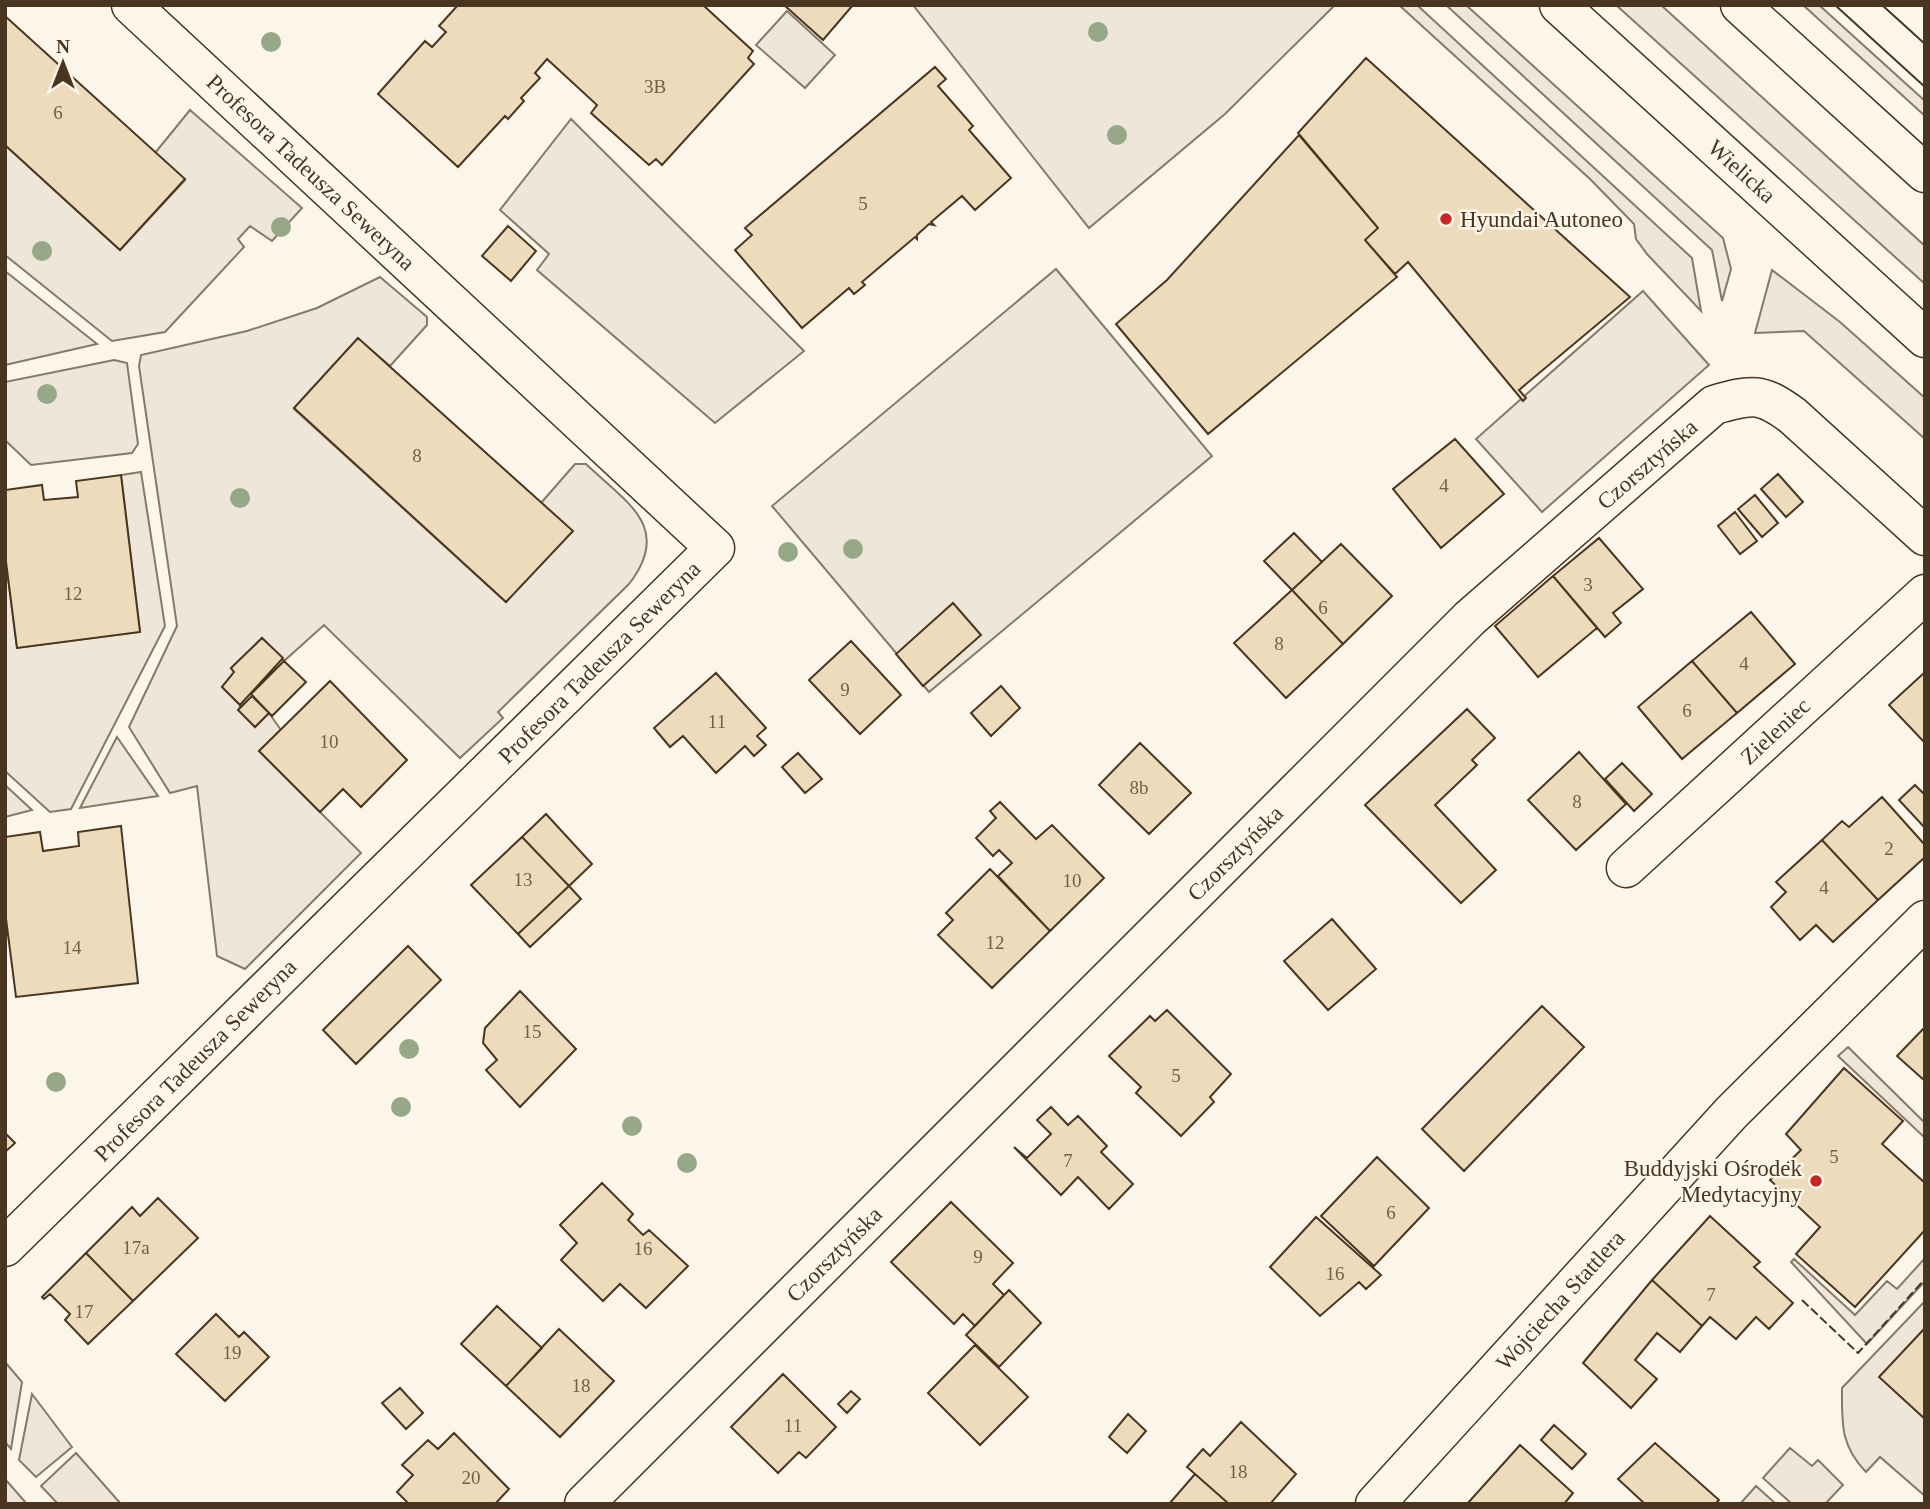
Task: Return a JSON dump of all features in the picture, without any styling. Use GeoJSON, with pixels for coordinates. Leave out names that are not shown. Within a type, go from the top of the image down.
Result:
{"type":"FeatureCollection","features":[{"type":"Feature","properties":{"kind":"street","name":"Profesora Tadeusza Seweryna"},"geometry":{"type":"LineString","coordinates":[[5,1247],[715,548],[131,5]]}},
{"type":"Feature","properties":{"kind":"street","name":"Wielicka"},"geometry":{"type":"LineString","coordinates":[[1559,5],[1925,338]]}},
{"type":"Feature","properties":{"kind":"street"},"geometry":{"type":"LineString","coordinates":[[1740,5],[1925,173]]}},
{"type":"Feature","properties":{"kind":"street","name":"Czorsztyńska"},"geometry":{"type":"LineString","coordinates":[[584,1504],[1470,618],[1714,405],[1742,397],[1769,398],[1793,416],[1925,536]]}},
{"type":"Feature","properties":{"kind":"street","name":"Zieleniec"},"geometry":{"type":"LineString","coordinates":[[1626,868],[1925,594]]}},
{"type":"Feature","properties":{"kind":"street","name":"Wojciecha Stattlera"},"geometry":{"type":"LineString","coordinates":[[1375,1504],[1731,1113],[1925,920]]}},
{"type":"Feature","properties":{"kind":"shaded area"},"geometry":{"type":"Polygon","coordinates":[[[913,5],[1335,5],[1225,114],[1089,228],[913,5]]]}},
{"type":"Feature","properties":{"kind":"shaded area"},"geometry":{"type":"Polygon","coordinates":[[[1399,5],[1417,5],[1692,258],[1701,311],[1647,254],[1636,239],[1634,224],[1590,179],[1399,5]]]}},
{"type":"Feature","properties":{"kind":"shaded area"},"geometry":{"type":"Polygon","coordinates":[[[1446,5],[1466,5],[1723,238],[1731,269],[1722,301],[1712,250],[1446,5]]]}},
{"type":"Feature","properties":{"kind":"shaded area"},"geometry":{"type":"Polygon","coordinates":[[[1616,5],[1661,5],[1925,246],[1925,284],[1616,5]]]}},
{"type":"Feature","properties":{"kind":"shaded area"},"geometry":{"type":"Polygon","coordinates":[[[1803,5],[1819,5],[1925,101],[1925,116],[1803,5]]]}},
{"type":"Feature","properties":{"kind":"shaded area"},"geometry":{"type":"Polygon","coordinates":[[[787,11],[835,55],[805,88],[756,45],[787,11]]]}},
{"type":"Feature","properties":{"kind":"shaded area"},"geometry":{"type":"Polygon","coordinates":[[[190,110],[302,208],[272,241],[250,226],[238,239],[244,247],[165,332],[112,341],[5,255],[5,145],[120,250],[185,180],[155,153],[190,110]]]}},
{"type":"Feature","properties":{"kind":"shaded area"},"geometry":{"type":"Polygon","coordinates":[[[571,119],[804,351],[715,423],[537,270],[549,254],[500,210],[571,119]]]}},
{"type":"Feature","properties":{"kind":"shaded area"},"geometry":{"type":"Polygon","coordinates":[[[1056,269],[1212,456],[929,692],[772,506],[1056,269]]]}},
{"type":"Feature","properties":{"kind":"shaded area"},"geometry":{"type":"Polygon","coordinates":[[[1772,270],[1840,322],[1925,398],[1925,439],[1804,331],[1755,333],[1772,270]]]}},
{"type":"Feature","properties":{"kind":"shaded area"},"geometry":{"type":"Polygon","coordinates":[[[5,271],[97,344],[5,365],[5,271]]]}},
{"type":"Feature","properties":{"kind":"shaded area"},"geometry":{"type":"Polygon","coordinates":[[[380,277],[427,317],[427,325],[390,366],[358,339],[294,409],[506,602],[572,531],[541,503],[575,464],[586,464],[629,504],[646,531],[647,547],[629,584],[498,712],[503,718],[460,758],[324,625],[284,661],[262,638],[231,668],[234,672],[222,687],[240,705],[239,710],[255,727],[269,713],[281,730],[259,751],[361,853],[245,969],[217,956],[197,786],[170,793],[129,727],[177,626],[139,366],[141,355],[247,331],[317,308],[380,277]]]}},
{"type":"Feature","properties":{"kind":"shaded area"},"geometry":{"type":"Polygon","coordinates":[[[1643,291],[1709,365],[1542,512],[1476,439],[1643,291]]]}},
{"type":"Feature","properties":{"kind":"shaded area"},"geometry":{"type":"Polygon","coordinates":[[[114,360],[127,363],[138,444],[132,453],[31,465],[5,440],[5,382],[114,360]]]}},
{"type":"Feature","properties":{"kind":"shaded area"},"geometry":{"type":"Polygon","coordinates":[[[141,472],[165,626],[71,809],[50,812],[5,771],[5,554],[17,648],[140,632],[121,475],[141,472]]]}},
{"type":"Feature","properties":{"kind":"shaded area"},"geometry":{"type":"Polygon","coordinates":[[[117,737],[158,796],[80,808],[117,737]]]}},
{"type":"Feature","properties":{"kind":"shaded area"},"geometry":{"type":"Polygon","coordinates":[[[5,785],[32,810],[5,817],[5,785]]]}},
{"type":"Feature","properties":{"kind":"shaded area"},"geometry":{"type":"Polygon","coordinates":[[[1848,1047],[1925,1123],[1925,1138],[1838,1056],[1848,1047]]]}},
{"type":"Feature","properties":{"kind":"shaded area"},"geometry":{"type":"Polygon","coordinates":[[[1925,1258],[1925,1281],[1867,1344],[1791,1262],[1794,1259],[1855,1315],[1887,1281],[1897,1289],[1925,1258]]]}},
{"type":"Feature","properties":{"kind":"shaded area"},"geometry":{"type":"Polygon","coordinates":[[[1925,1301],[1925,1328],[1880,1377],[1925,1419],[1925,1496],[1880,1457],[1866,1472],[1858,1462],[1844,1433],[1842,1388],[1925,1301]]]}},
{"type":"Feature","properties":{"kind":"shaded area"},"geometry":{"type":"Polygon","coordinates":[[[5,1362],[22,1382],[11,1449],[5,1442],[5,1362]]]}},
{"type":"Feature","properties":{"kind":"shaded area"},"geometry":{"type":"Polygon","coordinates":[[[32,1394],[72,1447],[36,1477],[19,1460],[32,1394]]]}},
{"type":"Feature","properties":{"kind":"shaded area"},"geometry":{"type":"Polygon","coordinates":[[[1790,1448],[1812,1466],[1818,1460],[1843,1485],[1825,1504],[1792,1504],[1763,1478],[1790,1448]]]}},
{"type":"Feature","properties":{"kind":"shaded area"},"geometry":{"type":"Polygon","coordinates":[[[76,1453],[121,1504],[58,1504],[41,1486],[76,1453]]]}},
{"type":"Feature","properties":{"kind":"shaded area"},"geometry":{"type":"Polygon","coordinates":[[[5,1479],[27,1504],[5,1504],[5,1479]]]}},
{"type":"Feature","properties":{"kind":"shaded area"},"geometry":{"type":"Polygon","coordinates":[[[1756,1486],[1776,1504],[1740,1504],[1756,1486]]]}},
{"type":"Feature","properties":{"kind":"building"},"geometry":{"type":"Polygon","coordinates":[[[458,5],[703,5],[753,51],[748,58],[754,64],[662,165],[656,159],[649,165],[591,113],[597,105],[547,59],[535,73],[540,78],[521,98],[524,101],[508,119],[505,116],[458,167],[378,94],[425,41],[432,47],[446,32],[439,26],[458,5]]]}},
{"type":"Feature","properties":{"kind":"building"},"geometry":{"type":"Polygon","coordinates":[[[784,5],[853,5],[823,40],[784,5]]]}},
{"type":"Feature","properties":{"kind":"building"},"geometry":{"type":"Polygon","coordinates":[[[5,16],[185,179],[120,250],[5,145],[5,16]]]}},
{"type":"Feature","properties":{"kind":"building"},"geometry":{"type":"Polygon","coordinates":[[[1366,58],[1630,297],[1519,390],[1526,398],[1523,401],[1408,262],[1395,274],[1365,240],[1378,228],[1298,133],[1366,58]]]}},
{"type":"Feature","properties":{"kind":"building"},"geometry":{"type":"Polygon","coordinates":[[[935,67],[946,79],[938,86],[973,126],[969,130],[1011,178],[975,210],[962,196],[931,222],[934,225],[929,224],[917,235],[917,239],[915,237],[862,282],[865,285],[854,294],[849,288],[802,328],[735,250],[752,235],[745,228],[935,67]]]}},
{"type":"Feature","properties":{"kind":"building"},"geometry":{"type":"Polygon","coordinates":[[[1299,135],[1378,228],[1365,240],[1397,277],[1208,434],[1116,324],[1167,280],[1299,135]]]}},
{"type":"Feature","properties":{"kind":"building"},"geometry":{"type":"Polygon","coordinates":[[[508,226],[536,251],[511,281],[482,256],[508,226]]]}},
{"type":"Feature","properties":{"kind":"building"},"geometry":{"type":"Polygon","coordinates":[[[358,338],[573,531],[506,602],[294,408],[358,338]]]}},
{"type":"Feature","properties":{"kind":"building"},"geometry":{"type":"Polygon","coordinates":[[[1455,439],[1504,494],[1441,548],[1393,489],[1455,439]]]}},
{"type":"Feature","properties":{"kind":"building"},"geometry":{"type":"Polygon","coordinates":[[[1778,474],[1803,502],[1786,517],[1761,489],[1778,474]]]}},
{"type":"Feature","properties":{"kind":"building"},"geometry":{"type":"Polygon","coordinates":[[[121,475],[140,632],[17,648],[5,554],[5,490],[42,485],[44,500],[78,497],[76,481],[121,475]]]}},
{"type":"Feature","properties":{"kind":"building"},"geometry":{"type":"Polygon","coordinates":[[[1755,495],[1778,523],[1762,537],[1738,509],[1755,495]]]}},
{"type":"Feature","properties":{"kind":"building"},"geometry":{"type":"Polygon","coordinates":[[[1735,512],[1757,541],[1740,554],[1718,526],[1735,512]]]}},
{"type":"Feature","properties":{"kind":"building"},"geometry":{"type":"Polygon","coordinates":[[[1294,533],[1322,562],[1292,590],[1264,561],[1294,533]]]}},
{"type":"Feature","properties":{"kind":"building"},"geometry":{"type":"Polygon","coordinates":[[[1599,538],[1643,589],[1613,613],[1621,623],[1605,637],[1553,576],[1599,538]]]}},
{"type":"Feature","properties":{"kind":"building"},"geometry":{"type":"Polygon","coordinates":[[[1341,544],[1392,596],[1343,644],[1292,590],[1341,544]]]}},
{"type":"Feature","properties":{"kind":"building"},"geometry":{"type":"Polygon","coordinates":[[[1553,576],[1597,628],[1538,677],[1495,626],[1553,576]]]}},
{"type":"Feature","properties":{"kind":"building"},"geometry":{"type":"Polygon","coordinates":[[[1292,590],[1343,644],[1286,698],[1234,643],[1292,590]]]}},
{"type":"Feature","properties":{"kind":"building"},"geometry":{"type":"Polygon","coordinates":[[[953,603],[981,635],[923,686],[896,654],[953,603]]]}},
{"type":"Feature","properties":{"kind":"building"},"geometry":{"type":"Polygon","coordinates":[[[1751,612],[1795,664],[1737,713],[1692,661],[1751,612]]]}},
{"type":"Feature","properties":{"kind":"building"},"geometry":{"type":"Polygon","coordinates":[[[262,638],[283,658],[240,705],[222,687],[234,672],[231,668],[262,638]]]}},
{"type":"Feature","properties":{"kind":"building"},"geometry":{"type":"Polygon","coordinates":[[[851,641],[901,695],[860,734],[809,680],[851,641]]]}},
{"type":"Feature","properties":{"kind":"building"},"geometry":{"type":"Polygon","coordinates":[[[284,661],[306,682],[272,716],[251,694],[284,661]]]}},
{"type":"Feature","properties":{"kind":"building"},"geometry":{"type":"Polygon","coordinates":[[[1692,661],[1737,713],[1682,759],[1638,707],[1692,661]]]}},
{"type":"Feature","properties":{"kind":"building"},"geometry":{"type":"Polygon","coordinates":[[[1925,672],[1925,743],[1889,705],[1925,672]]]}},
{"type":"Feature","properties":{"kind":"building"},"geometry":{"type":"Polygon","coordinates":[[[716,673],[766,728],[757,736],[766,745],[754,756],[745,746],[716,773],[683,736],[670,747],[654,728],[716,673]]]}},
{"type":"Feature","properties":{"kind":"building"},"geometry":{"type":"Polygon","coordinates":[[[330,681],[407,760],[361,807],[343,789],[320,812],[259,751],[330,681]]]}},
{"type":"Feature","properties":{"kind":"building"},"geometry":{"type":"Polygon","coordinates":[[[1001,686],[1020,708],[991,736],[971,713],[1001,686]]]}},
{"type":"Feature","properties":{"kind":"building"},"geometry":{"type":"Polygon","coordinates":[[[252,696],[269,713],[255,727],[238,710],[252,696]]]}},
{"type":"Feature","properties":{"kind":"building"},"geometry":{"type":"Polygon","coordinates":[[[1467,709],[1495,738],[1472,760],[1477,765],[1435,805],[1496,870],[1461,903],[1365,805],[1467,709]]]}},
{"type":"Feature","properties":{"kind":"building"},"geometry":{"type":"Polygon","coordinates":[[[1140,743],[1191,793],[1149,834],[1099,785],[1140,743]]]}},
{"type":"Feature","properties":{"kind":"building"},"geometry":{"type":"Polygon","coordinates":[[[1579,752],[1626,804],[1576,850],[1528,800],[1579,752]]]}},
{"type":"Feature","properties":{"kind":"building"},"geometry":{"type":"Polygon","coordinates":[[[798,753],[822,779],[805,793],[782,767],[798,753]]]}},
{"type":"Feature","properties":{"kind":"building"},"geometry":{"type":"Polygon","coordinates":[[[1622,763],[1652,794],[1634,811],[1605,779],[1622,763]]]}},
{"type":"Feature","properties":{"kind":"building"},"geometry":{"type":"Polygon","coordinates":[[[1915,785],[1925,795],[1925,828],[1899,800],[1915,785]]]}},
{"type":"Feature","properties":{"kind":"building"},"geometry":{"type":"Polygon","coordinates":[[[1882,797],[1925,845],[1925,857],[1878,900],[1822,840],[1842,821],[1849,827],[1882,797]]]}},
{"type":"Feature","properties":{"kind":"building"},"geometry":{"type":"Polygon","coordinates":[[[1000,802],[1036,839],[1052,825],[1104,878],[1050,931],[998,876],[1012,863],[999,850],[993,856],[976,838],[996,818],[990,811],[1000,802]]]}},
{"type":"Feature","properties":{"kind":"building"},"geometry":{"type":"Polygon","coordinates":[[[546,814],[592,864],[569,886],[522,837],[546,814]]]}},
{"type":"Feature","properties":{"kind":"building"},"geometry":{"type":"Polygon","coordinates":[[[121,826],[138,983],[16,997],[5,911],[5,837],[40,832],[43,851],[79,846],[78,832],[121,826]]]}},
{"type":"Feature","properties":{"kind":"building"},"geometry":{"type":"Polygon","coordinates":[[[522,837],[569,886],[518,934],[471,885],[522,837]]]}},
{"type":"Feature","properties":{"kind":"building"},"geometry":{"type":"Polygon","coordinates":[[[1822,840],[1878,900],[1833,942],[1816,925],[1800,940],[1771,907],[1786,892],[1776,882],[1822,840]]]}},
{"type":"Feature","properties":{"kind":"building"},"geometry":{"type":"Polygon","coordinates":[[[990,869],[1050,931],[992,988],[938,935],[953,920],[946,913],[990,869]]]}},
{"type":"Feature","properties":{"kind":"building"},"geometry":{"type":"Polygon","coordinates":[[[569,886],[581,899],[530,947],[518,934],[569,886]]]}},
{"type":"Feature","properties":{"kind":"building"},"geometry":{"type":"Polygon","coordinates":[[[1332,919],[1376,969],[1328,1010],[1284,961],[1332,919]]]}},
{"type":"Feature","properties":{"kind":"building"},"geometry":{"type":"Polygon","coordinates":[[[408,946],[441,980],[356,1064],[323,1030],[408,946]]]}},
{"type":"Feature","properties":{"kind":"building"},"geometry":{"type":"Polygon","coordinates":[[[520,991],[576,1049],[520,1107],[486,1070],[497,1060],[483,1043],[485,1028],[520,991]]]}},
{"type":"Feature","properties":{"kind":"building"},"geometry":{"type":"Polygon","coordinates":[[[1542,1006],[1584,1047],[1464,1171],[1422,1129],[1542,1006]]]}},
{"type":"Feature","properties":{"kind":"building"},"geometry":{"type":"Polygon","coordinates":[[[1167,1010],[1231,1074],[1210,1097],[1214,1102],[1181,1136],[1136,1093],[1141,1087],[1109,1056],[1150,1016],[1155,1021],[1167,1010]]]}},
{"type":"Feature","properties":{"kind":"building"},"geometry":{"type":"Polygon","coordinates":[[[1925,1027],[1925,1081],[1897,1056],[1925,1027]]]}},
{"type":"Feature","properties":{"kind":"building"},"geometry":{"type":"Polygon","coordinates":[[[1844,1068],[1903,1121],[1882,1144],[1925,1183],[1925,1230],[1855,1307],[1796,1254],[1820,1227],[1770,1180],[1801,1150],[1786,1134],[1844,1068]]]}},
{"type":"Feature","properties":{"kind":"building"},"geometry":{"type":"Polygon","coordinates":[[[1051,1107],[1068,1125],[1078,1116],[1107,1146],[1101,1152],[1133,1184],[1109,1209],[1078,1177],[1061,1195],[1014,1147],[1027,1158],[1051,1134],[1037,1120],[1051,1107]]]}},
{"type":"Feature","properties":{"kind":"building"},"geometry":{"type":"Polygon","coordinates":[[[5,1133],[15,1143],[5,1152],[5,1133]]]}},
{"type":"Feature","properties":{"kind":"building"},"geometry":{"type":"Polygon","coordinates":[[[1377,1157],[1429,1208],[1374,1266],[1321,1216],[1377,1157]]]}},
{"type":"Feature","properties":{"kind":"building"},"geometry":{"type":"Polygon","coordinates":[[[602,1183],[633,1214],[628,1220],[643,1235],[649,1230],[688,1266],[646,1308],[620,1284],[603,1301],[561,1260],[577,1243],[560,1225],[602,1183]]]}},
{"type":"Feature","properties":{"kind":"building"},"geometry":{"type":"Polygon","coordinates":[[[158,1198],[198,1238],[133,1301],[86,1253],[132,1207],[140,1216],[158,1198]]]}},
{"type":"Feature","properties":{"kind":"building"},"geometry":{"type":"Polygon","coordinates":[[[951,1202],[1013,1263],[993,1284],[1004,1295],[975,1326],[963,1314],[954,1324],[891,1262],[951,1202]]]}},
{"type":"Feature","properties":{"kind":"building"},"geometry":{"type":"Polygon","coordinates":[[[1710,1216],[1760,1262],[1754,1267],[1793,1303],[1769,1329],[1756,1317],[1736,1339],[1710,1317],[1702,1326],[1652,1280],[1710,1216]]]}},
{"type":"Feature","properties":{"kind":"building"},"geometry":{"type":"Polygon","coordinates":[[[1316,1217],[1381,1275],[1366,1289],[1359,1282],[1320,1316],[1270,1267],[1316,1217]]]}},
{"type":"Feature","properties":{"kind":"building"},"geometry":{"type":"Polygon","coordinates":[[[86,1253],[133,1301],[88,1344],[65,1320],[70,1314],[50,1294],[44,1299],[42,1297],[86,1253]]]}},
{"type":"Feature","properties":{"kind":"building"},"geometry":{"type":"Polygon","coordinates":[[[1652,1280],[1702,1326],[1680,1352],[1657,1333],[1635,1360],[1657,1379],[1631,1408],[1583,1363],[1652,1280]]]}},
{"type":"Feature","properties":{"kind":"building"},"geometry":{"type":"Polygon","coordinates":[[[1009,1290],[1041,1323],[999,1367],[966,1335],[1009,1290]]]}},
{"type":"Feature","properties":{"kind":"building"},"geometry":{"type":"Polygon","coordinates":[[[497,1306],[542,1348],[506,1386],[461,1344],[497,1306]]]}},
{"type":"Feature","properties":{"kind":"building"},"geometry":{"type":"Polygon","coordinates":[[[216,1314],[239,1337],[244,1332],[269,1357],[225,1401],[176,1354],[216,1314]]]}},
{"type":"Feature","properties":{"kind":"building"},"geometry":{"type":"Polygon","coordinates":[[[1925,1328],[1925,1419],[1879,1377],[1925,1328]]]}},
{"type":"Feature","properties":{"kind":"building"},"geometry":{"type":"Polygon","coordinates":[[[559,1329],[614,1381],[560,1437],[506,1386],[559,1329]]]}},
{"type":"Feature","properties":{"kind":"building"},"geometry":{"type":"Polygon","coordinates":[[[975,1345],[1028,1397],[980,1445],[928,1393],[975,1345]]]}},
{"type":"Feature","properties":{"kind":"building"},"geometry":{"type":"Polygon","coordinates":[[[783,1374],[836,1427],[806,1458],[799,1452],[778,1473],[731,1427],[783,1374]]]}},
{"type":"Feature","properties":{"kind":"building"},"geometry":{"type":"Polygon","coordinates":[[[400,1388],[423,1413],[406,1429],[382,1403],[400,1388]]]}},
{"type":"Feature","properties":{"kind":"building"},"geometry":{"type":"Polygon","coordinates":[[[851,1391],[860,1399],[847,1413],[838,1404],[851,1391]]]}},
{"type":"Feature","properties":{"kind":"building"},"geometry":{"type":"Polygon","coordinates":[[[1128,1414],[1146,1431],[1127,1453],[1109,1437],[1128,1414]]]}},
{"type":"Feature","properties":{"kind":"building"},"geometry":{"type":"Polygon","coordinates":[[[1241,1422],[1296,1474],[1270,1504],[1229,1504],[1187,1467],[1203,1449],[1210,1456],[1241,1422]]]}},
{"type":"Feature","properties":{"kind":"building"},"geometry":{"type":"Polygon","coordinates":[[[1554,1425],[1586,1454],[1572,1469],[1541,1440],[1554,1425]]]}},
{"type":"Feature","properties":{"kind":"building"},"geometry":{"type":"Polygon","coordinates":[[[454,1433],[509,1489],[495,1504],[409,1504],[397,1492],[413,1475],[402,1465],[428,1440],[438,1449],[454,1433]]]}},
{"type":"Feature","properties":{"kind":"building"},"geometry":{"type":"Polygon","coordinates":[[[1655,1443],[1719,1500],[1715,1504],[1645,1504],[1618,1479],[1655,1443]]]}},
{"type":"Feature","properties":{"kind":"building"},"geometry":{"type":"Polygon","coordinates":[[[1520,1445],[1573,1493],[1564,1504],[1467,1504],[1520,1445]]]}},
{"type":"Feature","properties":{"kind":"building"},"geometry":{"type":"Polygon","coordinates":[[[1195,1474],[1229,1504],[1169,1504],[1195,1474]]]}},
{"type":"Feature","properties":{"kind":"tram line"},"geometry":{"type":"LineString","coordinates":[[1835,5],[1925,87]]}},
{"type":"Feature","properties":{"kind":"tram line"},"geometry":{"type":"LineString","coordinates":[[1882,5],[1925,44]]}},
{"type":"Feature","properties":{"kind":"fence"},"geometry":{"type":"LineString","coordinates":[[1802,1300],[1858,1353],[1925,1279]]}},
{"type":"Feature","properties":{"kind":"place","name":"Hyundai Autoneo"},"geometry":{"type":"Point","coordinates":[1446,219]}},
{"type":"Feature","properties":{"kind":"place","name":"Buddyjski Ośrodek Medytacyjny"},"geometry":{"type":"Point","coordinates":[1816,1181]}}]}
